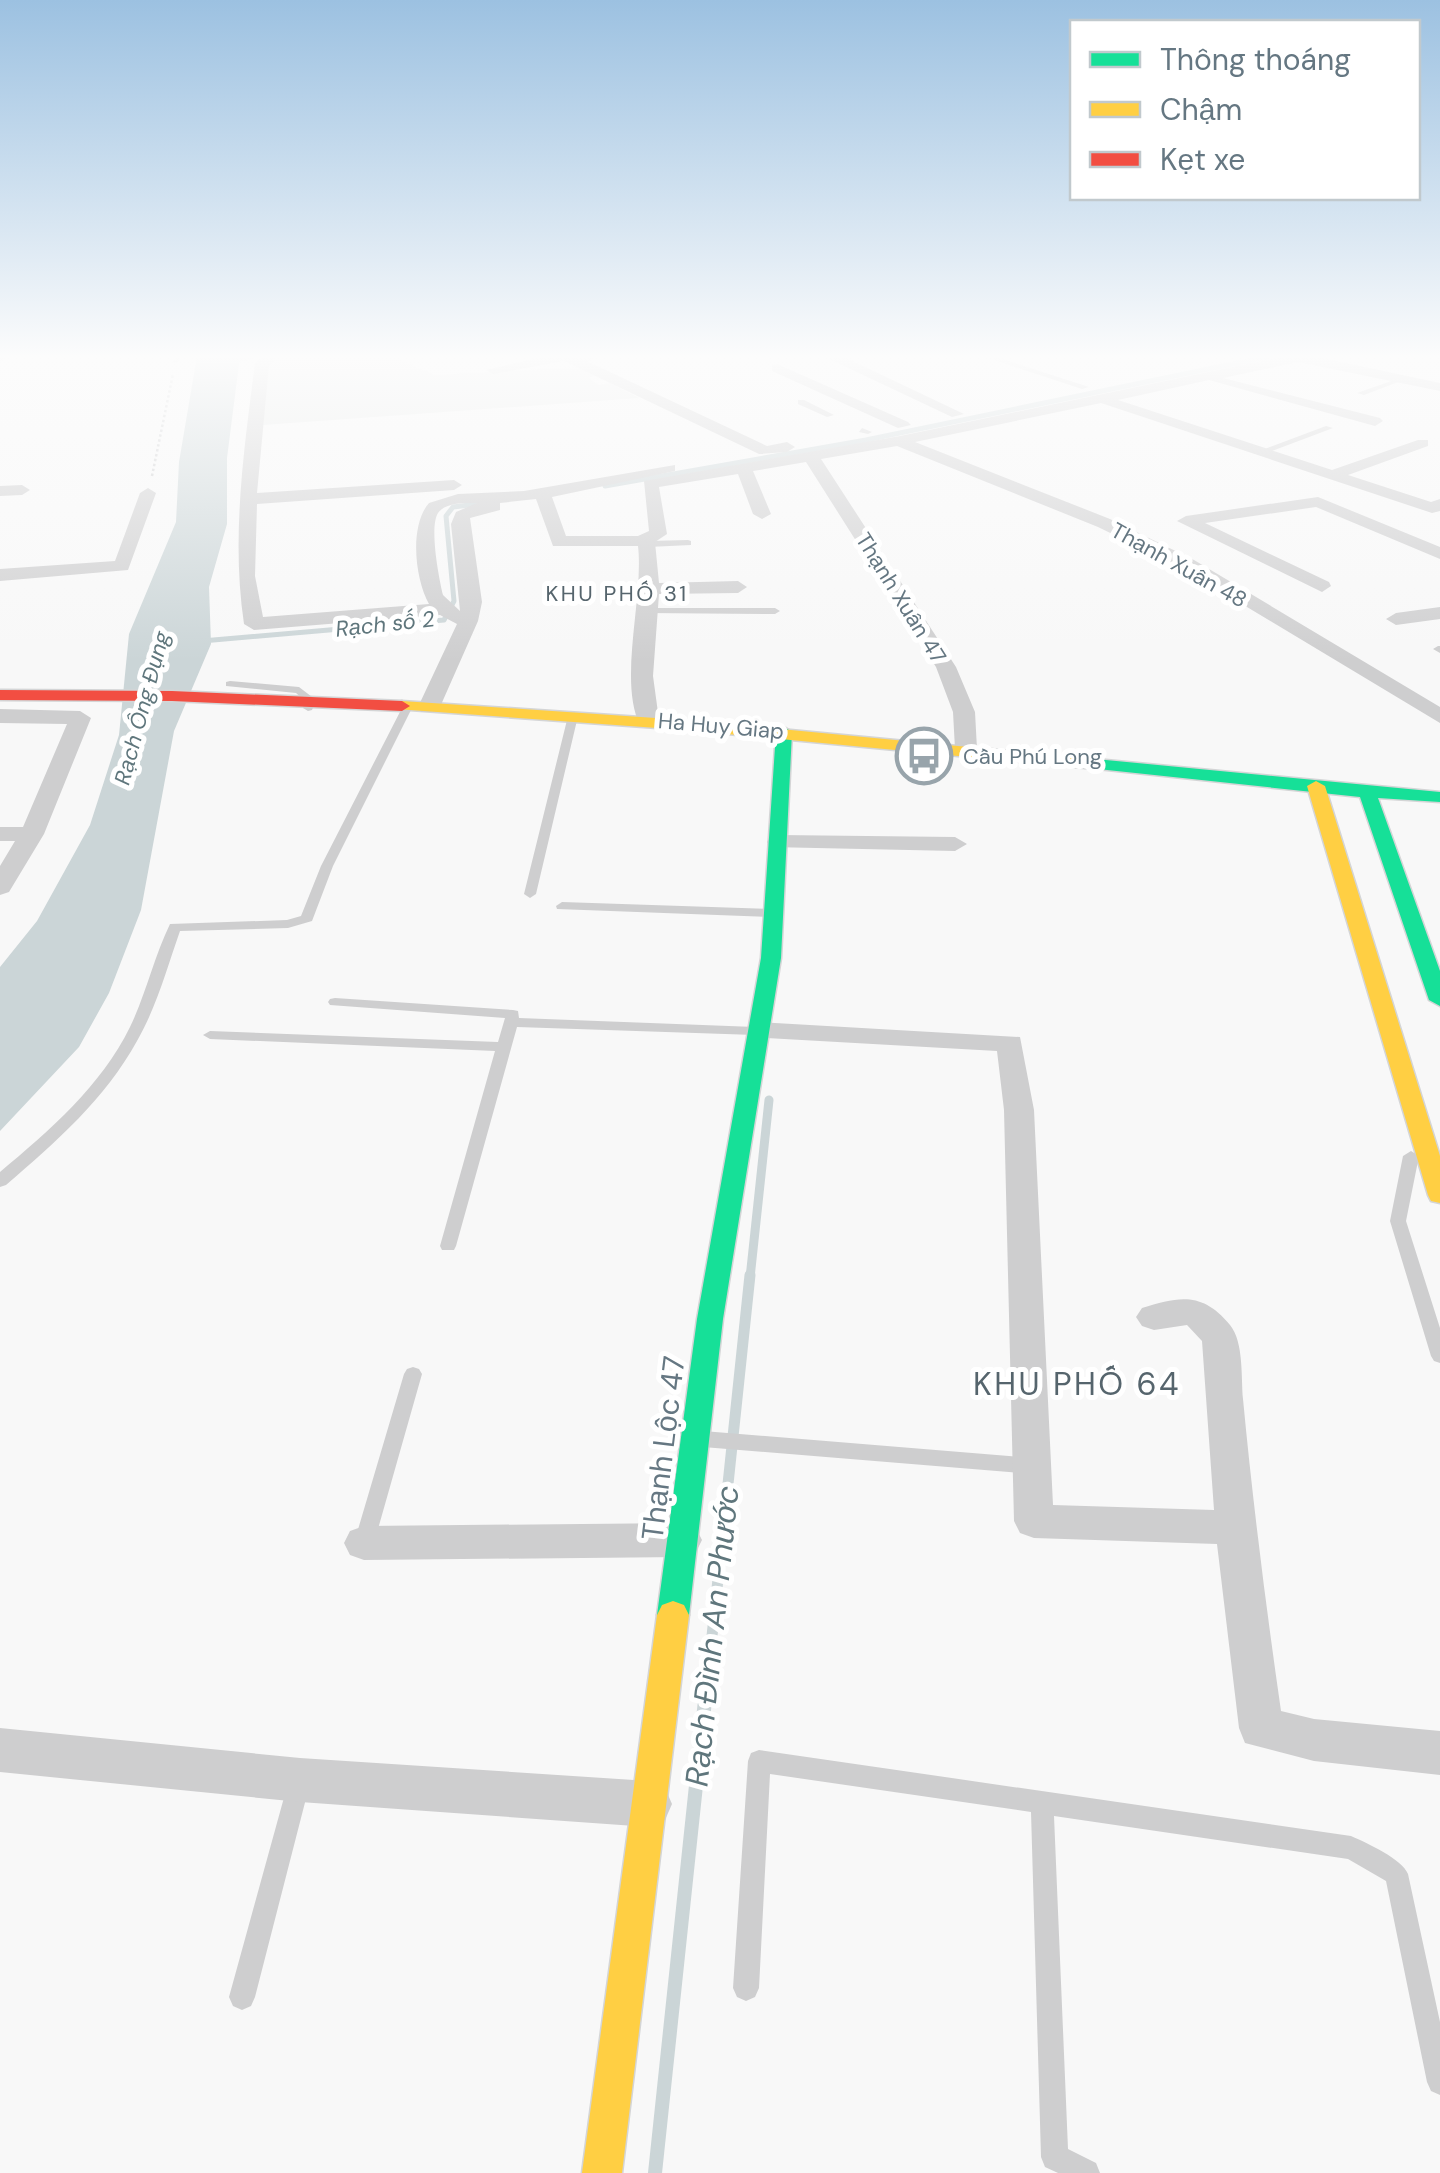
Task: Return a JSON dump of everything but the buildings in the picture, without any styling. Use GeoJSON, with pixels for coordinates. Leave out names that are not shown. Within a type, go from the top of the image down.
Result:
{"type":"FeatureCollection","features":[{"type":"Feature","properties":{"kind":"main road","name":"Ha Huy Giap"},"geometry":{"type":"LineString","coordinates":[[0,695],[311,700],[648,720],[1440,797]]}},
{"type":"Feature","properties":{"kind":"main road","name":"Thạnh Lộc 47"},"geometry":{"type":"LineString","coordinates":[[602,2173],[710,1319],[771,958],[784,732]]}},
{"type":"Feature","properties":{"kind":"main road"},"geometry":{"type":"LineString","coordinates":[[1316,786],[1440,1196]]}},
{"type":"Feature","properties":{"kind":"main road"},"geometry":{"type":"LineString","coordinates":[[1368,792],[1440,1000]]}},
{"type":"Feature","properties":{"kind":"street"},"geometry":{"type":"LineString","coordinates":[[253,457],[246,576],[254,624],[452,614],[472,602],[462,516],[472,509],[803,457]]}},
{"type":"Feature","properties":{"kind":"street"},"geometry":{"type":"LineString","coordinates":[[249,499],[452,493],[544,498],[604,479],[733,457]]}},
{"type":"Feature","properties":{"kind":"street","name":"Thạnh Xuân 47"},"geometry":{"type":"LineString","coordinates":[[812,457],[946,667],[964,712],[966,749]]}},
{"type":"Feature","properties":{"kind":"street","name":"Thạnh Xuân 48"},"geometry":{"type":"LineString","coordinates":[[956,457],[1188,564],[1440,716]]}},
{"type":"Feature","properties":{"kind":"street"},"geometry":{"type":"LineString","coordinates":[[1274,457],[1432,508],[1440,504]]}},
{"type":"Feature","properties":{"kind":"street"},"geometry":{"type":"LineString","coordinates":[[1330,476],[1379,457]]}},
{"type":"Feature","properties":{"kind":"street"},"geometry":{"type":"LineString","coordinates":[[452,614],[432,598],[428,516],[452,493],[453,462]]}},
{"type":"Feature","properties":{"kind":"street"},"geometry":{"type":"LineString","coordinates":[[744,468],[762,514]]}},
{"type":"Feature","properties":{"kind":"street"},"geometry":{"type":"LineString","coordinates":[[544,498],[559,542],[646,542],[658,534],[650,484]]}},
{"type":"Feature","properties":{"kind":"street"},"geometry":{"type":"LineString","coordinates":[[0,491],[22,490]]}},
{"type":"Feature","properties":{"kind":"street"},"geometry":{"type":"LineString","coordinates":[[0,575],[110,570],[126,564],[148,493]]}},
{"type":"Feature","properties":{"kind":"street"},"geometry":{"type":"LineString","coordinates":[[1322,586],[1186,521],[1318,502],[1440,554]]}},
{"type":"Feature","properties":{"kind":"street"},"geometry":{"type":"LineString","coordinates":[[646,542],[648,611],[642,696],[648,720]]}},
{"type":"Feature","properties":{"kind":"street"},"geometry":{"type":"LineString","coordinates":[[648,589],[738,587]]}},
{"type":"Feature","properties":{"kind":"street"},"geometry":{"type":"LineString","coordinates":[[1396,619],[1440,613]]}},
{"type":"Feature","properties":{"kind":"street"},"geometry":{"type":"LineString","coordinates":[[419,707],[452,614]]}},
{"type":"Feature","properties":{"kind":"street"},"geometry":{"type":"LineString","coordinates":[[0,716],[80,718],[32,834],[8,863],[0,887]]}},
{"type":"Feature","properties":{"kind":"street"},"geometry":{"type":"LineString","coordinates":[[0,834],[32,834]]}},
{"type":"Feature","properties":{"kind":"street"},"geometry":{"type":"LineString","coordinates":[[779,842],[954,844]]}},
{"type":"Feature","properties":{"kind":"street"},"geometry":{"type":"LineString","coordinates":[[758,1031],[1010,1042],[1019,1110],[1034,1521],[1235,1528]]}},
{"type":"Feature","properties":{"kind":"street"},"geometry":{"type":"LineString","coordinates":[[1154,1318],[1194,1312],[1219,1336],[1235,1528],[1262,1728],[1314,1740],[1440,1753]]}},
{"type":"Feature","properties":{"kind":"street"},"geometry":{"type":"LineString","coordinates":[[364,1543],[682,1540]]}},
{"type":"Feature","properties":{"kind":"street"},"geometry":{"type":"LineString","coordinates":[[0,1750],[300,1780],[648,1804]]}},
{"type":"Feature","properties":{"kind":"lane"},"geometry":{"type":"LineString","coordinates":[[646,542],[688,543]]}},
{"type":"Feature","properties":{"kind":"lane"},"geometry":{"type":"LineString","coordinates":[[648,611],[775,611]]}},
{"type":"Feature","properties":{"kind":"lane"},"geometry":{"type":"LineString","coordinates":[[230,684],[299,690],[311,700]]}},
{"type":"Feature","properties":{"kind":"lane"},"geometry":{"type":"LineString","coordinates":[[0,1181],[68,1123],[122,1056],[140,1022],[175,927],[288,924],[307,918],[327,866],[419,707]]}},
{"type":"Feature","properties":{"kind":"lane"},"geometry":{"type":"LineString","coordinates":[[530,894],[572,716]]}},
{"type":"Feature","properties":{"kind":"lane"},"geometry":{"type":"LineString","coordinates":[[562,906],[774,914]]}},
{"type":"Feature","properties":{"kind":"lane"},"geometry":{"type":"LineString","coordinates":[[334,1002],[513,1014],[448,1246]]}},
{"type":"Feature","properties":{"kind":"lane"},"geometry":{"type":"LineString","coordinates":[[511,1022],[758,1031]]}},
{"type":"Feature","properties":{"kind":"lane"},"geometry":{"type":"LineString","coordinates":[[210,1035],[503,1047]]}},
{"type":"Feature","properties":{"kind":"lane"},"geometry":{"type":"LineString","coordinates":[[1418,1118],[1398,1221],[1440,1356]]}},
{"type":"Feature","properties":{"kind":"lane"},"geometry":{"type":"LineString","coordinates":[[364,1543],[414,1374]]}},
{"type":"Feature","properties":{"kind":"lane"},"geometry":{"type":"LineString","coordinates":[[694,1438],[1032,1466]]}},
{"type":"Feature","properties":{"kind":"lane"},"geometry":{"type":"LineString","coordinates":[[746,1988],[759,1762],[1351,1848],[1396,1874],[1440,2082]]}},
{"type":"Feature","properties":{"kind":"lane"},"geometry":{"type":"LineString","coordinates":[[242,1997],[300,1780]]}},
{"type":"Feature","properties":{"kind":"lane"},"geometry":{"type":"LineString","coordinates":[[1042,1802],[1054,2165],[1086,2173]]}},
{"type":"Feature","properties":{"kind":"path"},"geometry":{"type":"LineString","coordinates":[[148,493],[155,457]]}},
{"type":"Feature","properties":{"kind":"water","name":"Rạch Ông Đụng"},"geometry":{"type":"Polygon","coordinates":[[[180,457],[227,457],[227,524],[209,587],[211,644],[174,731],[141,910],[109,993],[79,1047],[0,1131],[0,967],[37,921],[90,825],[119,735],[129,634],[176,522],[180,457]]]}},
{"type":"Feature","properties":{"kind":"waterway","name":"Rạch số 2"},"geometry":{"type":"LineString","coordinates":[[605,486],[767,457]]}},
{"type":"Feature","properties":{"kind":"waterway","name":"Rạch số 2"},"geometry":{"type":"LineString","coordinates":[[202,641],[444,620],[454,601],[446,516],[453,507],[486,503]]}},
{"type":"Feature","properties":{"kind":"waterway","name":"Rạch Đình An Phước"},"geometry":{"type":"LineString","coordinates":[[750,1278],[769,1100]]}},
{"type":"Feature","properties":{"kind":"waterway","name":"Rạch Đình An Phước"},"geometry":{"type":"LineString","coordinates":[[708,1674],[750,1275]]}},
{"type":"Feature","properties":{"kind":"waterway","name":"Rạch Đình An Phước"},"geometry":{"type":"LineString","coordinates":[[655,2173],[708,1672]]}},
{"type":"Feature","properties":{"kind":"traffic: fast"},"geometry":{"type":"LineString","coordinates":[[673,1615],[710,1319],[771,958],[784,732]]}},
{"type":"Feature","properties":{"kind":"traffic: fast"},"geometry":{"type":"LineString","coordinates":[[1085,763],[1367,792],[1440,1000]]}},
{"type":"Feature","properties":{"kind":"traffic: fast"},"geometry":{"type":"LineString","coordinates":[[1367,792],[1440,797]]}},
{"type":"Feature","properties":{"kind":"traffic: slow"},"geometry":{"type":"LineString","coordinates":[[402,706],[685,725],[1085,763]]}},
{"type":"Feature","properties":{"kind":"traffic: slow"},"geometry":{"type":"LineString","coordinates":[[1316,786],[1440,1195]]}},
{"type":"Feature","properties":{"kind":"traffic: slow"},"geometry":{"type":"LineString","coordinates":[[602,2173],[673,1615]]}},
{"type":"Feature","properties":{"kind":"traffic: jam"},"geometry":{"type":"LineString","coordinates":[[0,695],[172,696],[402,706]]}},
{"type":"Feature","properties":{"kind":"place","name":"Cầu Phú Long"},"geometry":{"type":"Point","coordinates":[924,756]}},
{"type":"Feature","properties":{"kind":"district","name":"KHU PHỐ 31"},"geometry":{"type":"Point","coordinates":[617,593]}},
{"type":"Feature","properties":{"kind":"district","name":"KHU PHỐ 64"},"geometry":{"type":"Point","coordinates":[1077,1384]}}]}
